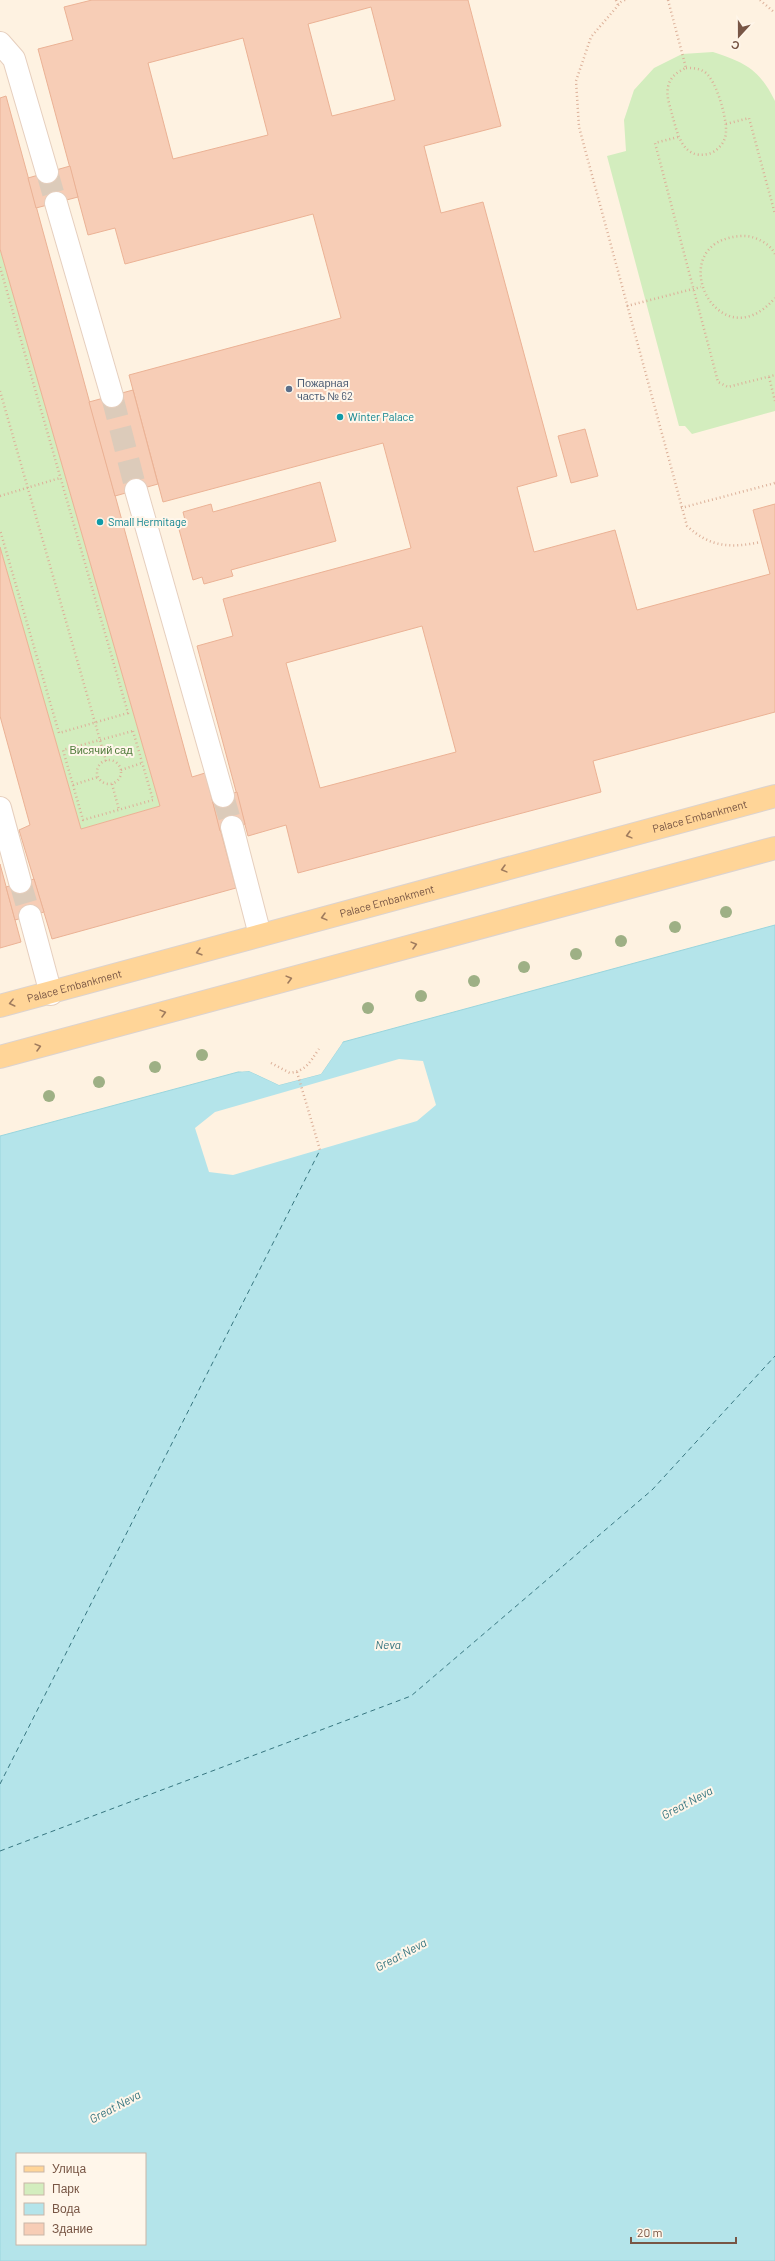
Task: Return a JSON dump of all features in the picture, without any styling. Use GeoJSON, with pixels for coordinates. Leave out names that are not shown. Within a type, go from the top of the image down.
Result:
{"type":"FeatureCollection","features":[{"type":"Feature","properties":{"kind":"main road","name":"Palace Embankment"},"geometry":{"type":"LineString","coordinates":[[0,1006],[51,994],[260,935],[775,796]]}},
{"type":"Feature","properties":{"kind":"main road"},"geometry":{"type":"LineString","coordinates":[[0,1057],[775,848]]}},
{"type":"Feature","properties":{"kind":"lane"},"geometry":{"type":"LineString","coordinates":[[0,43],[14,59],[48,172]]}},
{"type":"Feature","properties":{"kind":"lane"},"geometry":{"type":"LineString","coordinates":[[56,203],[112,396]]}},
{"type":"Feature","properties":{"kind":"lane"},"geometry":{"type":"LineString","coordinates":[[136,490],[223,796]]}},
{"type":"Feature","properties":{"kind":"lane"},"geometry":{"type":"LineString","coordinates":[[0,808],[20,882]]}},
{"type":"Feature","properties":{"kind":"lane"},"geometry":{"type":"LineString","coordinates":[[232,828],[260,935]]}},
{"type":"Feature","properties":{"kind":"lane"},"geometry":{"type":"LineString","coordinates":[[30,916],[51,994]]}},
{"type":"Feature","properties":{"kind":"path"},"geometry":{"type":"LineString","coordinates":[[616,0],[618,6]]}},
{"type":"Feature","properties":{"kind":"path"},"geometry":{"type":"LineString","coordinates":[[626,0],[618,6],[590,37],[576,81],[579,127],[687,526],[700,538],[721,545],[740,546],[761,542]]}},
{"type":"Feature","properties":{"kind":"path"},"geometry":{"type":"LineString","coordinates":[[668,0],[686,68]]}},
{"type":"Feature","properties":{"kind":"path"},"geometry":{"type":"LineString","coordinates":[[760,0],[775,13]]}},
{"type":"Feature","properties":{"kind":"path"},"geometry":{"type":"LineString","coordinates":[[686,68],[704,71],[711,77],[726,124],[726,134],[723,143],[717,150],[708,154],[699,155],[690,152],[682,146],[678,137],[667,89],[670,80],[677,72],[686,68]]}},
{"type":"Feature","properties":{"kind":"path"},"geometry":{"type":"LineString","coordinates":[[726,124],[749,118],[775,214]]}},
{"type":"Feature","properties":{"kind":"path"},"geometry":{"type":"LineString","coordinates":[[678,137],[655,143],[718,382],[728,387],[775,375]]}},
{"type":"Feature","properties":{"kind":"path"},"geometry":{"type":"LineString","coordinates":[[775,254],[761,241],[746,235],[730,236],[716,243],[705,255],[700,270],[701,286],[708,301],[720,311],[735,317],[751,316],[766,309],[775,298]]}},
{"type":"Feature","properties":{"kind":"path"},"geometry":{"type":"LineString","coordinates":[[0,267],[128,713],[58,734],[0,530]]}},
{"type":"Feature","properties":{"kind":"path"},"geometry":{"type":"LineString","coordinates":[[627,306],[701,286]]}},
{"type":"Feature","properties":{"kind":"path"},"geometry":{"type":"LineString","coordinates":[[769,377],[775,401]]}},
{"type":"Feature","properties":{"kind":"path"},"geometry":{"type":"LineString","coordinates":[[0,390],[106,761]]}},
{"type":"Feature","properties":{"kind":"path"},"geometry":{"type":"LineString","coordinates":[[0,496],[60,478]]}},
{"type":"Feature","properties":{"kind":"path"},"geometry":{"type":"LineString","coordinates":[[681,508],[775,483]]}},
{"type":"Feature","properties":{"kind":"path"},"geometry":{"type":"LineString","coordinates":[[133,731],[153,800],[83,820],[63,750],[100,740],[133,731]]}},
{"type":"Feature","properties":{"kind":"path"},"geometry":{"type":"LineString","coordinates":[[106,761],[115,762],[121,770],[119,779],[112,784],[104,783],[98,777],[98,767],[106,761]]}},
{"type":"Feature","properties":{"kind":"path"},"geometry":{"type":"LineString","coordinates":[[121,770],[142,763]]}},
{"type":"Feature","properties":{"kind":"path"},"geometry":{"type":"LineString","coordinates":[[73,785],[98,777]]}},
{"type":"Feature","properties":{"kind":"path"},"geometry":{"type":"LineString","coordinates":[[112,784],[119,810]]}},
{"type":"Feature","properties":{"kind":"path"},"geometry":{"type":"LineString","coordinates":[[271,1062],[290,1073],[297,1072],[305,1069],[320,1049]]}},
{"type":"Feature","properties":{"kind":"path"},"geometry":{"type":"LineString","coordinates":[[297,1072],[320,1150]]}},
{"type":"Feature","properties":{"kind":"green space"},"geometry":{"type":"Polygon","coordinates":[[[713,52],[743,64],[757,74],[775,101],[775,411],[692,434],[685,426],[679,426],[607,156],[626,151],[624,120],[634,90],[654,68],[682,54],[713,52]]]}},
{"type":"Feature","properties":{"kind":"green space","name":"Висячий сад"},"geometry":{"type":"Polygon","coordinates":[[[0,249],[160,806],[81,829],[0,547],[0,249]]]}},
{"type":"Feature","properties":{"kind":"water","name":"Neva"},"geometry":{"type":"Polygon","coordinates":[[[775,925],[775,2261],[0,2261],[0,1136],[238,1072],[249,1071],[279,1085],[321,1074],[343,1042],[775,925]]]}},
{"type":"Feature","properties":{"kind":"pier"},"geometry":{"type":"Polygon","coordinates":[[[343,1042],[321,1074],[279,1085],[249,1071],[238,1072],[250,1069],[279,1083],[320,1072],[334,1049],[343,1042]]]}},
{"type":"Feature","properties":{"kind":"pier"},"geometry":{"type":"Polygon","coordinates":[[[399,1059],[423,1061],[436,1105],[417,1121],[233,1175],[209,1172],[195,1128],[215,1112],[399,1059]]]}},
{"type":"Feature","properties":{"kind":"building","name":"Winter Palace"},"geometry":{"type":"Polygon","coordinates":[[[92,0],[468,0],[501,126],[424,146],[441,213],[483,202],[557,476],[517,487],[534,552],[615,530],[637,610],[770,574],[753,510],[775,504],[775,712],[593,761],[601,792],[298,873],[286,825],[248,836],[197,646],[233,636],[223,599],[411,548],[383,443],[163,502],[129,375],[341,318],[313,214],[125,264],[115,228],[88,235],[38,49],[73,40],[64,7],[92,0]],[[371,7],[308,24],[332,116],[395,100],[371,7]],[[243,38],[148,63],[173,159],[268,135],[243,38]],[[422,626],[286,663],[320,788],[456,752],[422,626]]]}},
{"type":"Feature","properties":{"kind":"building","name":"Small Hermitage"},"geometry":{"type":"Polygon","coordinates":[[[6,96],[192,777],[205,773],[236,888],[52,939],[19,830],[30,825],[0,716],[0,547],[81,829],[160,806],[0,249],[0,98],[6,96]]]}},
{"type":"Feature","properties":{"kind":"building"},"geometry":{"type":"Polygon","coordinates":[[[70,166],[78,197],[36,208],[28,178],[70,166]]]}},
{"type":"Feature","properties":{"kind":"building"},"geometry":{"type":"Polygon","coordinates":[[[133,390],[158,484],[115,496],[89,402],[133,390]]]}},
{"type":"Feature","properties":{"kind":"building"},"geometry":{"type":"Polygon","coordinates":[[[585,429],[598,476],[571,483],[558,436],[585,429]]]}},
{"type":"Feature","properties":{"kind":"building"},"geometry":{"type":"Polygon","coordinates":[[[320,482],[336,541],[231,570],[233,576],[204,584],[202,577],[193,580],[177,522],[185,520],[183,512],[211,504],[213,512],[320,482]]]}},
{"type":"Feature","properties":{"kind":"building"},"geometry":{"type":"Polygon","coordinates":[[[237,792],[245,824],[220,831],[212,799],[237,792]]]}},
{"type":"Feature","properties":{"kind":"building"},"geometry":{"type":"Polygon","coordinates":[[[0,864],[21,942],[0,948],[0,864]]]}},
{"type":"Feature","properties":{"kind":"building"},"geometry":{"type":"Polygon","coordinates":[[[34,879],[44,912],[15,920],[6,887],[34,879]]]}},
{"type":"Feature","properties":{"kind":"ferry route"},"geometry":{"type":"LineString","coordinates":[[0,1784],[320,1150]]}},
{"type":"Feature","properties":{"kind":"ferry route"},"geometry":{"type":"LineString","coordinates":[[0,1851],[411,1696],[652,1490],[775,1356]]}},
{"type":"Feature","properties":{"kind":"tunnel"},"geometry":{"type":"LineString","coordinates":[[47,172],[56,203]]}},
{"type":"Feature","properties":{"kind":"tunnel"},"geometry":{"type":"LineString","coordinates":[[112,396],[136,490]]}},
{"type":"Feature","properties":{"kind":"tunnel"},"geometry":{"type":"LineString","coordinates":[[223,796],[232,827]]}},
{"type":"Feature","properties":{"kind":"tunnel"},"geometry":{"type":"LineString","coordinates":[[20,882],[30,916]]}},
{"type":"Feature","properties":{"kind":"place","name":"Пожарная часть № 62"},"geometry":{"type":"Point","coordinates":[289,389]}},
{"type":"Feature","properties":{"kind":"place","name":"Winter Palace"},"geometry":{"type":"Point","coordinates":[340,417]}},
{"type":"Feature","properties":{"kind":"place","name":"Small Hermitage"},"geometry":{"type":"Point","coordinates":[100,522]}},
{"type":"Feature","properties":{"kind":"water label","name":"Great Neva"},"geometry":{"type":"Point","coordinates":[687,1803]}},
{"type":"Feature","properties":{"kind":"water label","name":"Great Neva"},"geometry":{"type":"Point","coordinates":[401,1955]}},
{"type":"Feature","properties":{"kind":"water label","name":"Great Neva"},"geometry":{"type":"Point","coordinates":[115,2107]}}]}
